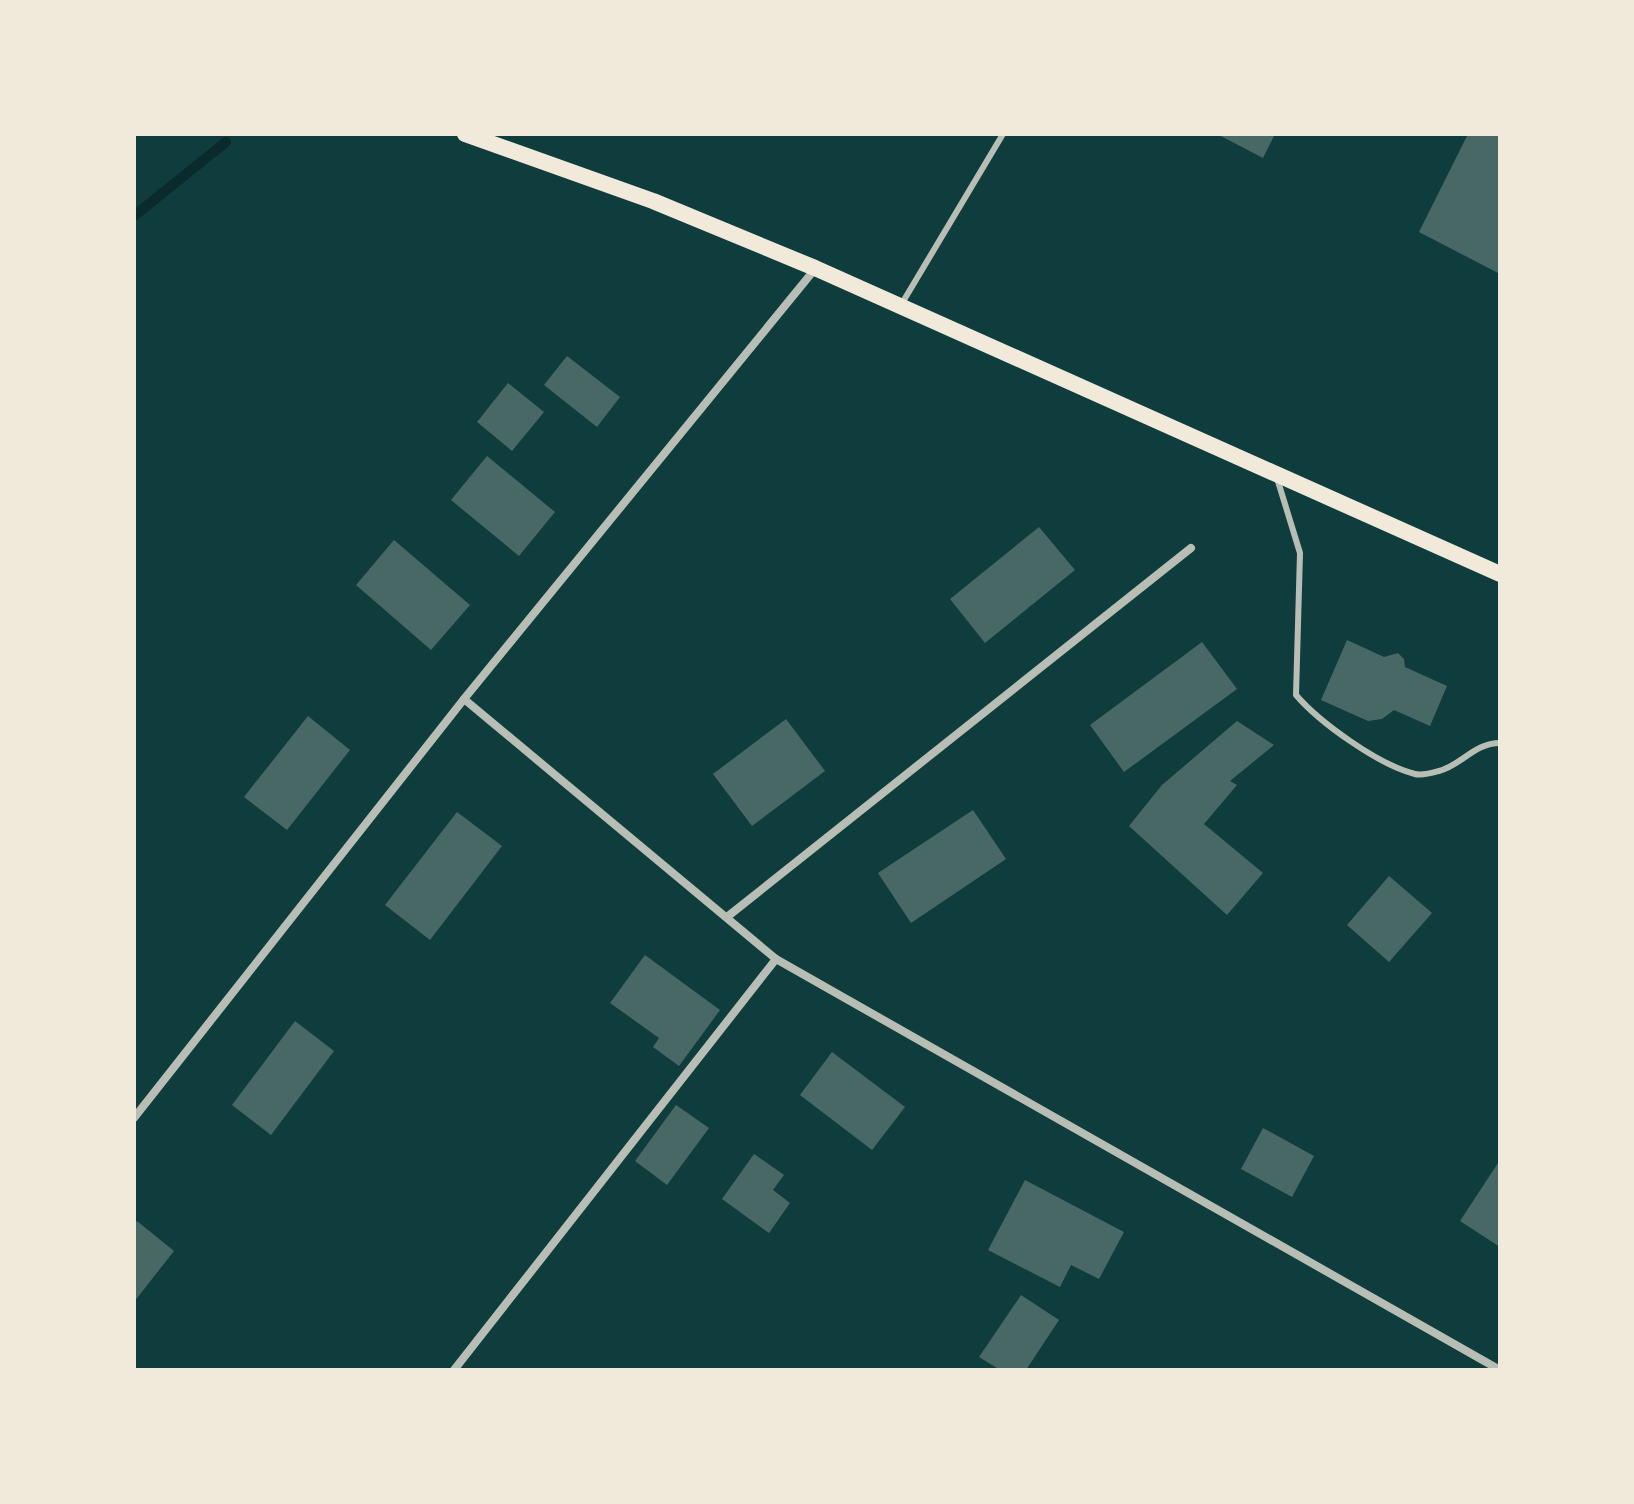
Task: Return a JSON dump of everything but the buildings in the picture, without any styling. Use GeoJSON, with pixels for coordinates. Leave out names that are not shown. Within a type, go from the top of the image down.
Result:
{"type":"FeatureCollection","features":[{"type":"Feature","properties":{"kind":"main road"},"geometry":{"type":"LineString","coordinates":[[467,134],[653,201],[815,268],[1500,574]]}},
{"type":"Feature","properties":{"kind":"street"},"geometry":{"type":"LineString","coordinates":[[134,1118],[464,699],[815,268]]}},
{"type":"Feature","properties":{"kind":"street"},"geometry":{"type":"LineString","coordinates":[[727,917],[1191,548]]}},
{"type":"Feature","properties":{"kind":"street"},"geometry":{"type":"LineString","coordinates":[[464,699],[776,959],[1500,1370]]}},
{"type":"Feature","properties":{"kind":"street"},"geometry":{"type":"LineString","coordinates":[[454,1370],[776,959]]}},
{"type":"Feature","properties":{"kind":"lane"},"geometry":{"type":"LineString","coordinates":[[901,305],[1003,134]]}},
{"type":"Feature","properties":{"kind":"lane"},"geometry":{"type":"LineString","coordinates":[[1276,474],[1300,553],[1296,695],[1314,716],[1396,767],[1418,775],[1443,771],[1477,747],[1500,743]]}},
{"type":"Feature","properties":{"kind":"waterway"},"geometry":{"type":"LineString","coordinates":[[134,216],[226,142]]}}]}
